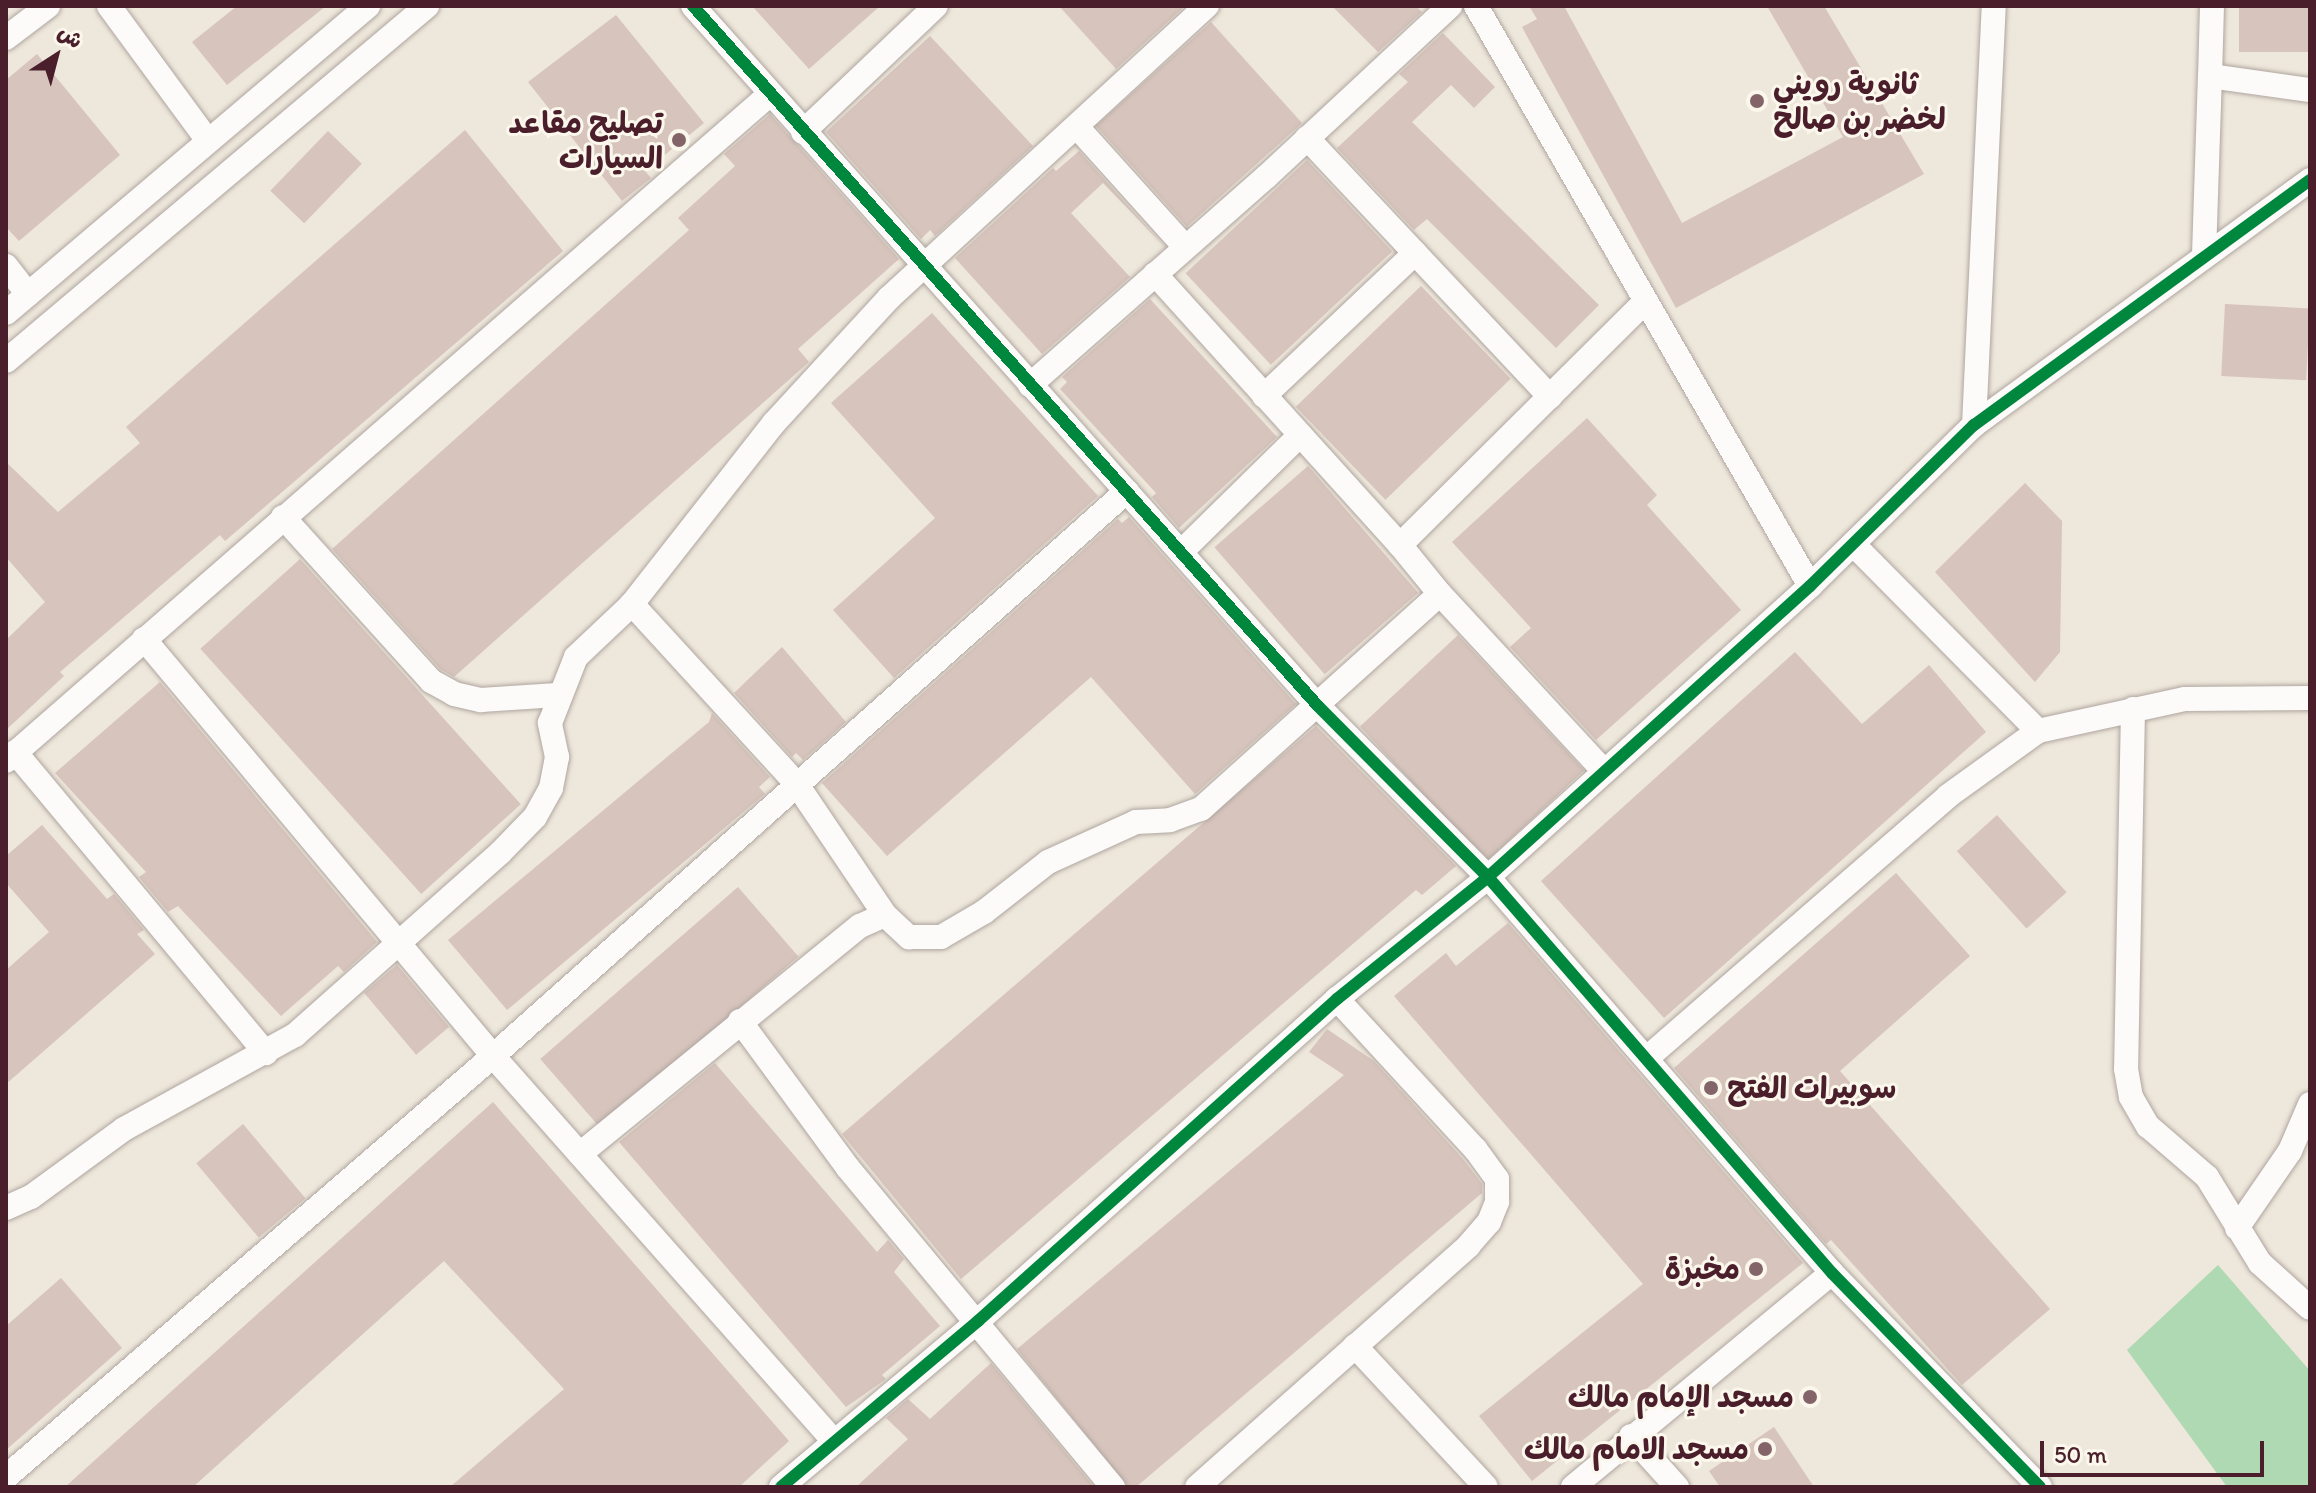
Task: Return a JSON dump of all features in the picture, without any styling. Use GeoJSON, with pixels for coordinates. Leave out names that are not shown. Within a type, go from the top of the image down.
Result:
{"type":"FeatureCollection","features":[{"type":"Feature","properties":{"kind":"street"},"geometry":{"type":"LineString","coordinates":[[6,38],[48,6]]}},
{"type":"Feature","properties":{"kind":"street"},"geometry":{"type":"LineString","coordinates":[[109,6],[208,141]]}},
{"type":"Feature","properties":{"kind":"street"},"geometry":{"type":"LineString","coordinates":[[6,313],[368,6]]}},
{"type":"Feature","properties":{"kind":"street"},"geometry":{"type":"LineString","coordinates":[[6,361],[427,6]]}},
{"type":"Feature","properties":{"kind":"street"},"geometry":{"type":"LineString","coordinates":[[693,6],[1318,706],[1488,877],[1832,1273],[2040,1487]]}},
{"type":"Feature","properties":{"kind":"street"},"geometry":{"type":"LineString","coordinates":[[803,132],[936,6]]}},
{"type":"Feature","properties":{"kind":"street"},"geometry":{"type":"LineString","coordinates":[[6,1208],[31,1197],[124,1129],[295,1035],[535,817],[551,788],[557,757],[550,723],[557,695],[576,657],[632,604],[774,423],[924,265],[1078,128],[1207,6]]}},
{"type":"Feature","properties":{"kind":"street"},"geometry":{"type":"LineString","coordinates":[[1030,385],[1450,6]]}},
{"type":"Feature","properties":{"kind":"street"},"geometry":{"type":"LineString","coordinates":[[1476,6],[1810,586]]}},
{"type":"Feature","properties":{"kind":"street"},"geometry":{"type":"LineString","coordinates":[[1974,425],[1994,6]]}},
{"type":"Feature","properties":{"kind":"street"},"geometry":{"type":"LineString","coordinates":[[2204,255],[2212,6]]}},
{"type":"Feature","properties":{"kind":"street"},"geometry":{"type":"LineString","coordinates":[[2210,76],[2310,90]]}},
{"type":"Feature","properties":{"kind":"street"},"geometry":{"type":"LineString","coordinates":[[266,1053],[11,756],[770,94]]}},
{"type":"Feature","properties":{"kind":"street"},"geometry":{"type":"LineString","coordinates":[[1078,128],[1185,247]]}},
{"type":"Feature","properties":{"kind":"street"},"geometry":{"type":"LineString","coordinates":[[1307,138],[1550,397]]}},
{"type":"Feature","properties":{"kind":"street"},"geometry":{"type":"LineString","coordinates":[[781,1487],[833,1440],[978,1321],[1337,999],[1488,877],[1810,586],[1974,425],[2310,180]]}},
{"type":"Feature","properties":{"kind":"street"},"geometry":{"type":"LineString","coordinates":[[1264,396],[1415,253]]}},
{"type":"Feature","properties":{"kind":"street"},"geometry":{"type":"LineString","coordinates":[[6,266],[28,294]]}},
{"type":"Feature","properties":{"kind":"street"},"geometry":{"type":"LineString","coordinates":[[1155,274],[1400,545],[1440,594],[1604,771]]}},
{"type":"Feature","properties":{"kind":"street"},"geometry":{"type":"LineString","coordinates":[[1400,545],[1645,302]]}},
{"type":"Feature","properties":{"kind":"street"},"geometry":{"type":"LineString","coordinates":[[1181,552],[1300,435]]}},
{"type":"Feature","properties":{"kind":"street"},"geometry":{"type":"LineString","coordinates":[[6,1477],[493,1056],[1127,491]]}},
{"type":"Feature","properties":{"kind":"street"},"geometry":{"type":"LineString","coordinates":[[283,517],[431,681],[454,694],[481,700],[557,695]]}},
{"type":"Feature","properties":{"kind":"street"},"geometry":{"type":"LineString","coordinates":[[1853,544],[2038,731]]}},
{"type":"Feature","properties":{"kind":"street"},"geometry":{"type":"LineString","coordinates":[[632,604],[796,783],[885,915],[909,937],[941,937],[984,912],[1048,862],[1136,822],[1170,820],[1201,809],[1440,594]]}},
{"type":"Feature","properties":{"kind":"street"},"geometry":{"type":"LineString","coordinates":[[144,639],[493,1056],[833,1440]]}},
{"type":"Feature","properties":{"kind":"street"},"geometry":{"type":"LineString","coordinates":[[1647,1058],[1948,796],[2038,731],[2185,699],[2310,698]]}},
{"type":"Feature","properties":{"kind":"street"},"geometry":{"type":"LineString","coordinates":[[2133,709],[2126,1069],[2131,1097],[2148,1126],[2207,1177],[2260,1263],[2310,1308]]}},
{"type":"Feature","properties":{"kind":"street"},"geometry":{"type":"LineString","coordinates":[[580,1154],[860,926],[885,915]]}},
{"type":"Feature","properties":{"kind":"street"},"geometry":{"type":"LineString","coordinates":[[1197,1487],[1468,1246],[1489,1222],[1499,1189],[1475,1149],[1337,999]]}},
{"type":"Feature","properties":{"kind":"street"},"geometry":{"type":"LineString","coordinates":[[740,1021],[848,1168],[1113,1487]]}},
{"type":"Feature","properties":{"kind":"street"},"geometry":{"type":"LineString","coordinates":[[2237,1228],[2290,1151],[2310,1104]]}},
{"type":"Feature","properties":{"kind":"street"},"geometry":{"type":"LineString","coordinates":[[1573,1487],[1832,1273]]}},
{"type":"Feature","properties":{"kind":"street"},"geometry":{"type":"LineString","coordinates":[[1355,1346],[1486,1487]]}},
{"type":"Feature","properties":{"kind":"street"},"geometry":{"type":"LineString","coordinates":[[1631,1436],[1677,1487]]}},
{"type":"Feature","properties":{"kind":"green space"},"geometry":{"type":"Polygon","coordinates":[[[2218,1265],[2310,1371],[2310,1487],[2227,1487],[2127,1350],[2218,1265]]]}},
{"type":"Feature","properties":{"kind":"building"},"geometry":{"type":"Polygon","coordinates":[[[237,6],[326,6],[227,85],[192,42],[237,6]]]}},
{"type":"Feature","properties":{"kind":"building"},"geometry":{"type":"Polygon","coordinates":[[[752,6],[880,6],[809,69],[752,6]]]}},
{"type":"Feature","properties":{"kind":"building"},"geometry":{"type":"Polygon","coordinates":[[[1059,6],[1185,6],[1116,69],[1059,6]]]}},
{"type":"Feature","properties":{"kind":"building"},"geometry":{"type":"Polygon","coordinates":[[[1332,6],[1416,6],[1422,12],[1378,52],[1332,6]]]}},
{"type":"Feature","properties":{"kind":"building"},"geometry":{"type":"Polygon","coordinates":[[[1529,6],[1564,6],[1682,223],[1843,137],[1767,6],[1824,6],[1924,174],[1676,308],[1522,27],[1537,19],[1529,6]]]}},
{"type":"Feature","properties":{"kind":"building"},"geometry":{"type":"Polygon","coordinates":[[[2239,6],[2310,6],[2310,52],[2239,52],[2239,6]]]}},
{"type":"Feature","properties":{"kind":"building"},"geometry":{"type":"Polygon","coordinates":[[[616,15],[704,123],[645,171],[651,178],[622,201],[528,82],[616,15]]]}},
{"type":"Feature","properties":{"kind":"building"},"geometry":{"type":"Polygon","coordinates":[[[1211,22],[1302,123],[1187,227],[1096,126],[1211,22]]]}},
{"type":"Feature","properties":{"kind":"building"},"geometry":{"type":"Polygon","coordinates":[[[1443,33],[1495,87],[1474,108],[1451,85],[1412,122],[1599,305],[1556,348],[1427,219],[1414,230],[1337,148],[1408,82],[1399,74],[1443,33]]]}},
{"type":"Feature","properties":{"kind":"building"},"geometry":{"type":"Polygon","coordinates":[[[930,36],[1033,146],[935,236],[930,230],[921,239],[826,132],[930,36]]]}},
{"type":"Feature","properties":{"kind":"building"},"geometry":{"type":"Polygon","coordinates":[[[37,54],[120,155],[19,241],[6,227],[6,80],[37,54]]]}},
{"type":"Feature","properties":{"kind":"building"},"geometry":{"type":"Polygon","coordinates":[[[770,114],[899,259],[798,349],[809,362],[454,677],[440,669],[332,549],[689,230],[678,218],[735,166],[724,154],[770,114]]]}},
{"type":"Feature","properties":{"kind":"building"},"geometry":{"type":"Polygon","coordinates":[[[465,130],[563,251],[225,541],[220,535],[60,672],[64,676],[6,730],[6,640],[45,602],[6,557],[6,462],[58,512],[140,443],[126,427],[465,130]]]}},
{"type":"Feature","properties":{"kind":"building"},"geometry":{"type":"Polygon","coordinates":[[[328,131],[362,164],[304,223],[270,191],[328,131]]]}},
{"type":"Feature","properties":{"kind":"building"},"geometry":{"type":"Polygon","coordinates":[[[1079,151],[1164,246],[1103,183],[1071,213],[1130,277],[1042,354],[955,258],[1053,168],[1056,171],[1079,151]]]}},
{"type":"Feature","properties":{"kind":"building"},"geometry":{"type":"Polygon","coordinates":[[[1307,160],[1392,251],[1271,365],[1186,273],[1307,160]]]}},
{"type":"Feature","properties":{"kind":"building"},"geometry":{"type":"Polygon","coordinates":[[[1421,286],[1511,379],[1385,500],[1296,407],[1421,286]]]}},
{"type":"Feature","properties":{"kind":"building"},"geometry":{"type":"Polygon","coordinates":[[[1150,299],[1277,437],[1179,528],[1152,497],[1156,493],[1060,389],[1067,382],[1062,377],[1150,299]]]}},
{"type":"Feature","properties":{"kind":"building"},"geometry":{"type":"Polygon","coordinates":[[[2225,304],[2310,308],[2306,380],[2221,376],[2225,304]]]}},
{"type":"Feature","properties":{"kind":"building"},"geometry":{"type":"Polygon","coordinates":[[[932,313],[1098,496],[894,678],[833,610],[935,518],[831,403],[932,313]]]}},
{"type":"Feature","properties":{"kind":"building"},"geometry":{"type":"Polygon","coordinates":[[[1587,418],[1657,495],[1647,505],[1741,610],[1596,740],[1510,647],[1531,628],[1452,542],[1587,418]]]}},
{"type":"Feature","properties":{"kind":"building"},"geometry":{"type":"Polygon","coordinates":[[[1308,466],[1418,593],[1325,674],[1214,547],[1308,466]]]}},
{"type":"Feature","properties":{"kind":"building"},"geometry":{"type":"Polygon","coordinates":[[[2025,483],[2062,521],[2060,652],[2035,682],[1935,572],[2025,483]]]}},
{"type":"Feature","properties":{"kind":"building"},"geometry":{"type":"Polygon","coordinates":[[[1129,517],[1296,704],[1195,794],[1091,677],[887,856],[822,783],[1118,519],[1122,523],[1129,517]]]}},
{"type":"Feature","properties":{"kind":"building"},"geometry":{"type":"Polygon","coordinates":[[[300,559],[521,804],[421,894],[200,649],[300,559]]]}},
{"type":"Feature","properties":{"kind":"building"},"geometry":{"type":"Polygon","coordinates":[[[1458,635],[1584,770],[1486,862],[1360,726],[1458,635]]]}},
{"type":"Feature","properties":{"kind":"building"},"geometry":{"type":"Polygon","coordinates":[[[782,647],[846,722],[803,760],[796,753],[792,757],[734,693],[782,647]]]}},
{"type":"Feature","properties":{"kind":"building"},"geometry":{"type":"Polygon","coordinates":[[[1795,652],[1862,724],[1929,665],[1986,732],[1664,1018],[1541,881],[1795,652]]]}},
{"type":"Feature","properties":{"kind":"building"},"geometry":{"type":"Polygon","coordinates":[[[160,682],[377,942],[344,972],[338,966],[281,1016],[178,906],[168,912],[139,877],[146,872],[55,773],[160,682]]]}},
{"type":"Feature","properties":{"kind":"building"},"geometry":{"type":"Polygon","coordinates":[[[712,713],[770,777],[759,787],[765,794],[507,1010],[448,940],[709,722],[712,713]]]}},
{"type":"Feature","properties":{"kind":"building"},"geometry":{"type":"Polygon","coordinates":[[[1316,726],[1456,866],[1422,895],[1416,890],[961,1279],[842,1134],[1316,726]]]}},
{"type":"Feature","properties":{"kind":"building"},"geometry":{"type":"Polygon","coordinates":[[[1997,815],[2067,892],[2026,928],[1957,851],[1997,815]]]}},
{"type":"Feature","properties":{"kind":"building"},"geometry":{"type":"Polygon","coordinates":[[[42,825],[107,899],[114,894],[144,930],[137,934],[155,954],[6,1084],[6,970],[49,932],[6,883],[6,856],[42,825]]]}},
{"type":"Feature","properties":{"kind":"building"},"geometry":{"type":"Polygon","coordinates":[[[1896,873],[1970,956],[1840,1071],[2050,1309],[1962,1385],[1831,1240],[1826,1244],[1674,1068],[1896,873]]]}},
{"type":"Feature","properties":{"kind":"building"},"geometry":{"type":"Polygon","coordinates":[[[738,887],[798,956],[601,1128],[540,1059],[738,887]]]}},
{"type":"Feature","properties":{"kind":"building"},"geometry":{"type":"Polygon","coordinates":[[[1508,923],[1803,1263],[1532,1481],[1479,1416],[1643,1284],[1394,996],[1446,953],[1456,966],[1508,923]]]}},
{"type":"Feature","properties":{"kind":"building"},"geometry":{"type":"Polygon","coordinates":[[[397,965],[449,1027],[416,1055],[364,993],[397,965]]]}},
{"type":"Feature","properties":{"kind":"building"},"geometry":{"type":"Polygon","coordinates":[[[1327,1029],[1374,1061],[1463,1159],[1482,1184],[1482,1193],[1136,1487],[1128,1487],[1017,1349],[1344,1075],[1309,1052],[1327,1029]]]}},
{"type":"Feature","properties":{"kind":"building"},"geometry":{"type":"Polygon","coordinates":[[[715,1063],[877,1252],[888,1240],[904,1259],[894,1272],[940,1326],[882,1375],[886,1379],[846,1407],[619,1142],[715,1063]]]}},
{"type":"Feature","properties":{"kind":"building"},"geometry":{"type":"Polygon","coordinates":[[[493,1102],[789,1441],[739,1487],[450,1487],[564,1389],[444,1261],[193,1487],[65,1487],[493,1102]]]}},
{"type":"Feature","properties":{"kind":"building"},"geometry":{"type":"Polygon","coordinates":[[[243,1124],[305,1198],[259,1238],[196,1163],[243,1124]]]}},
{"type":"Feature","properties":{"kind":"building"},"geometry":{"type":"Polygon","coordinates":[[[61,1278],[122,1348],[6,1450],[6,1326],[61,1278]]]}},
{"type":"Feature","properties":{"kind":"building"},"geometry":{"type":"Polygon","coordinates":[[[991,1363],[1094,1487],[856,1487],[908,1439],[886,1418],[908,1399],[930,1419],[991,1363]]]}},
{"type":"Feature","properties":{"kind":"building","name":"مسجد الامام مالك"},"geometry":{"type":"Polygon","coordinates":[[[1774,1427],[1814,1487],[1720,1487],[1709,1471],[1774,1427]]]}},
{"type":"Feature","properties":{"kind":"cycle path"},"geometry":{"type":"LineString","coordinates":[[693,6],[1318,706],[1488,877],[1832,1273],[2040,1487]]}},
{"type":"Feature","properties":{"kind":"cycle path"},"geometry":{"type":"LineString","coordinates":[[781,1487],[978,1321],[1337,999],[1488,877],[1810,586],[1974,425],[2310,180]]}},
{"type":"Feature","properties":{"kind":"place","name":"ثانوية رويني لخضر بن صالح"},"geometry":{"type":"Point","coordinates":[1757,101]}},
{"type":"Feature","properties":{"kind":"place","name":"تصليح مقاعد السيارات"},"geometry":{"type":"Point","coordinates":[679,140]}},
{"type":"Feature","properties":{"kind":"place","name":"سوبيرات الفتح"},"geometry":{"type":"Point","coordinates":[1711,1088]}},
{"type":"Feature","properties":{"kind":"place","name":"مخبزة"},"geometry":{"type":"Point","coordinates":[1756,1269]}},
{"type":"Feature","properties":{"kind":"place","name":"مسجد الإمام مالك"},"geometry":{"type":"Point","coordinates":[1810,1397]}},
{"type":"Feature","properties":{"kind":"place","name":"مسجد الامام مالك"},"geometry":{"type":"Point","coordinates":[1765,1449]}}]}
